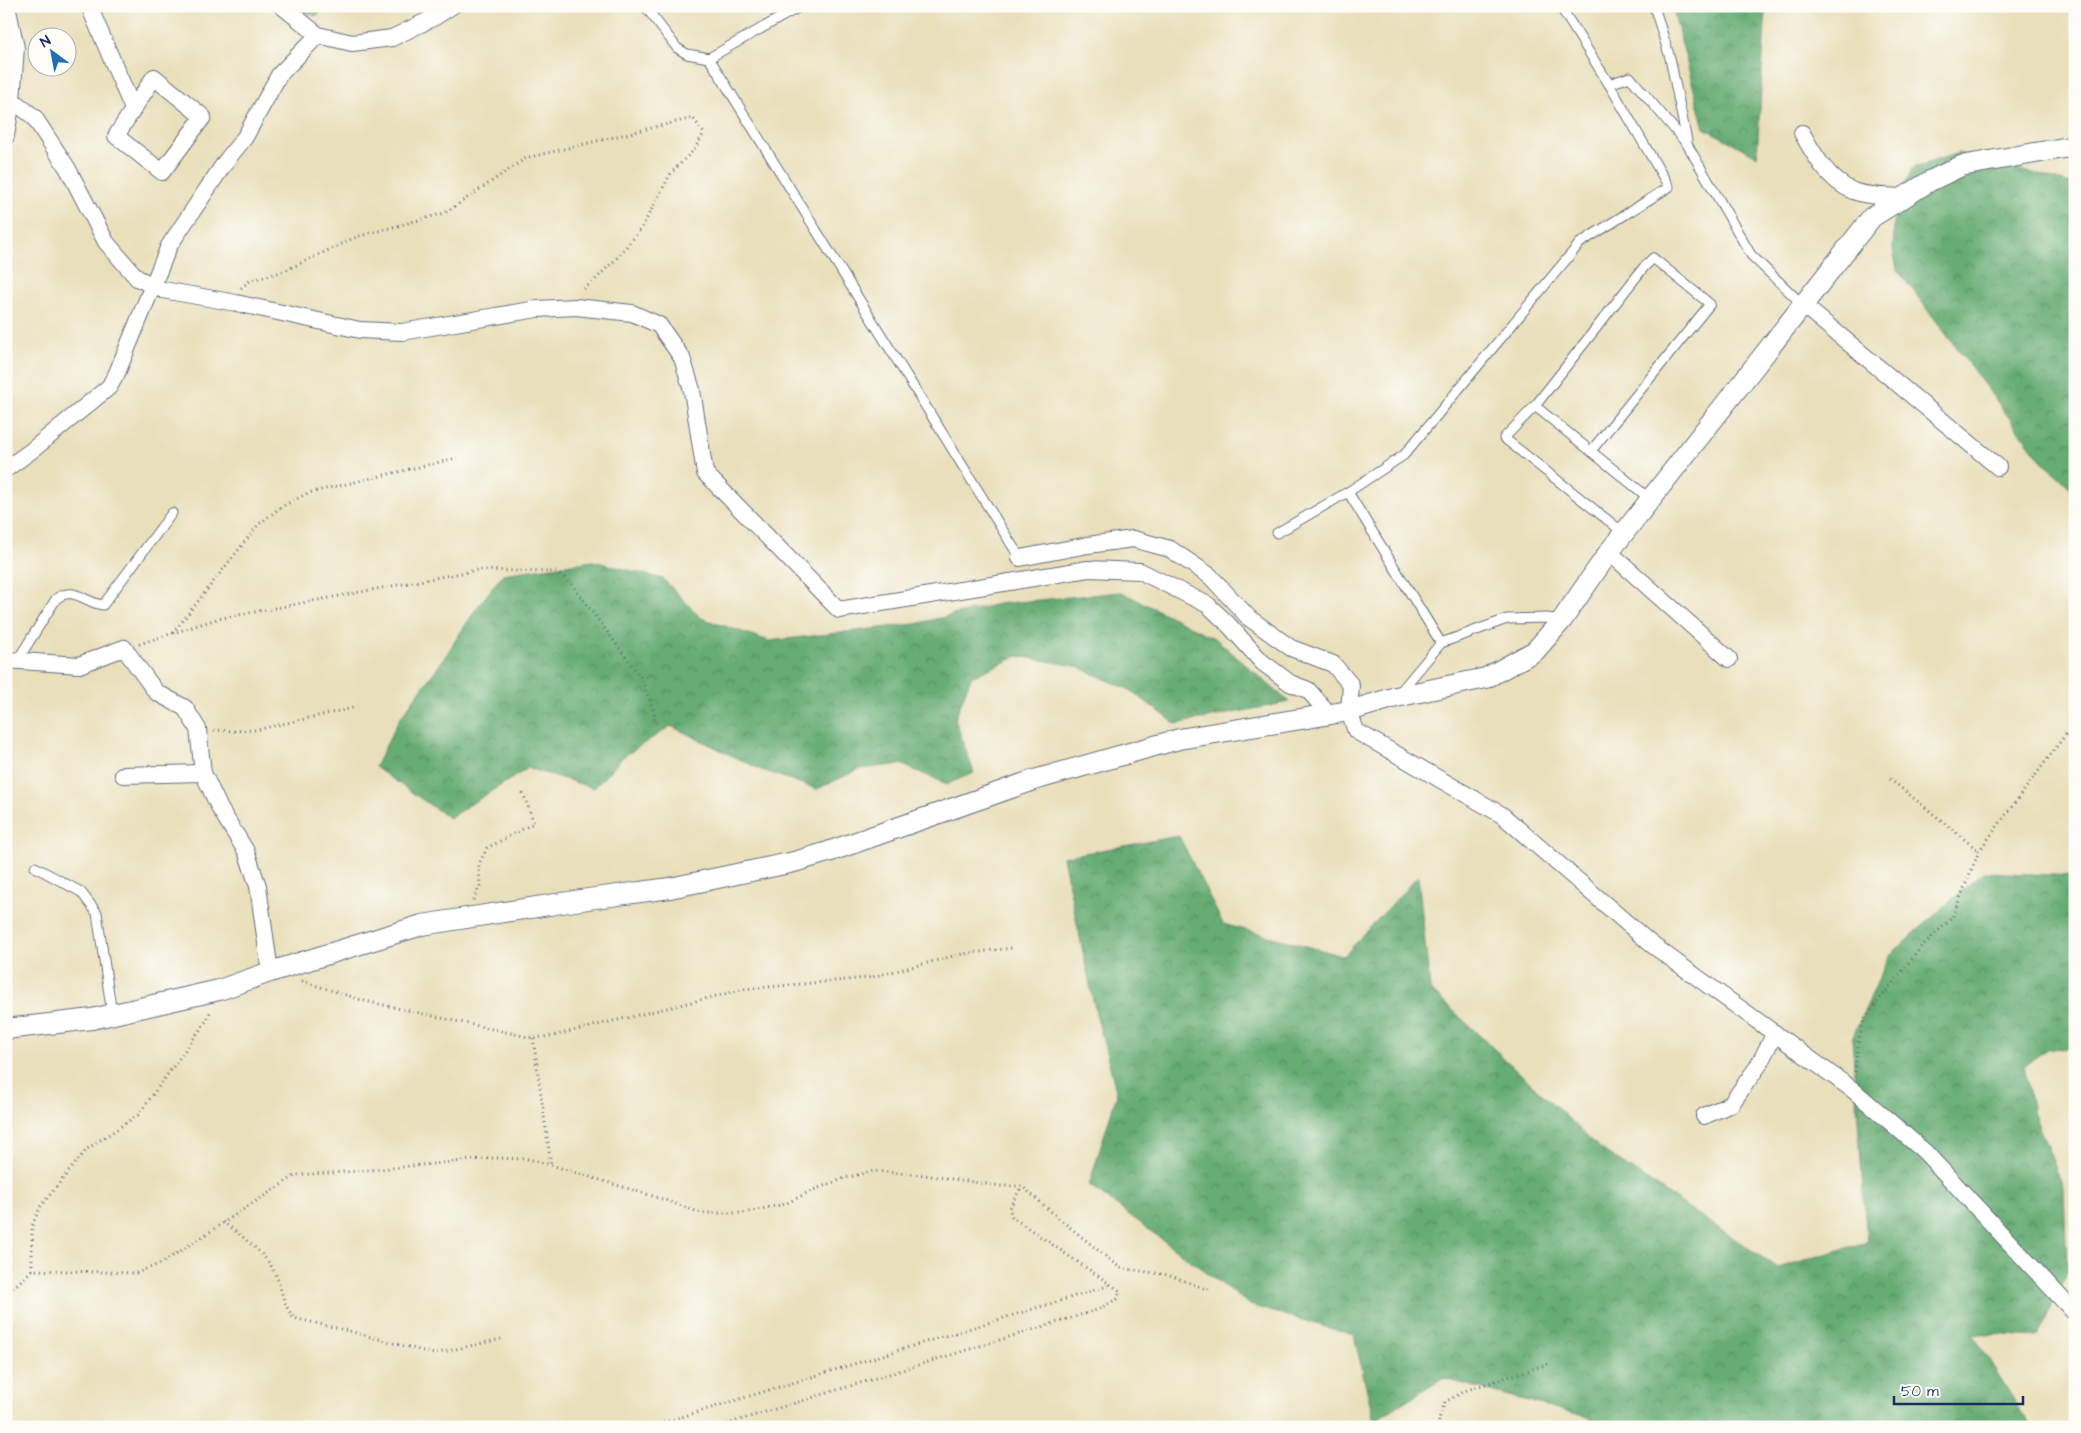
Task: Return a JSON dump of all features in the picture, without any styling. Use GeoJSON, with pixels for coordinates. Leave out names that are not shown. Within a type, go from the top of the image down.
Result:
{"type":"FeatureCollection","features":[{"type":"Feature","properties":{"kind":"street"},"geometry":{"type":"LineString","coordinates":[[6,136],[12,100],[16,48],[7,6]]}},
{"type":"Feature","properties":{"kind":"street"},"geometry":{"type":"LineString","coordinates":[[89,6],[132,109]]}},
{"type":"Feature","properties":{"kind":"street"},"geometry":{"type":"LineString","coordinates":[[282,6],[318,35],[352,42],[392,38],[435,17],[452,6]]}},
{"type":"Feature","properties":{"kind":"street"},"geometry":{"type":"LineString","coordinates":[[6,469],[109,387],[117,373],[169,246],[226,161],[245,137],[279,75],[318,35]]}},
{"type":"Feature","properties":{"kind":"street"},"geometry":{"type":"LineString","coordinates":[[154,77],[203,116],[162,172],[116,136],[132,109],[154,77]]}},
{"type":"Feature","properties":{"kind":"street"},"geometry":{"type":"LineString","coordinates":[[12,100],[34,117],[68,169],[106,242],[137,278],[163,290],[225,301],[360,330],[402,332],[537,310],[562,308],[632,313],[659,325],[682,358],[692,390],[705,473],[839,610],[1088,569],[1140,571],[1208,605],[1262,662],[1290,683],[1308,690],[1329,714]]}},
{"type":"Feature","properties":{"kind":"street"},"geometry":{"type":"LineString","coordinates":[[1802,132],[1827,172],[1839,183],[1854,191],[1863,193],[1904,197]]}},
{"type":"Feature","properties":{"kind":"street"},"geometry":{"type":"LineString","coordinates":[[6,1028],[92,1019],[219,990],[270,972],[422,925],[670,888],[794,862],[828,852],[1034,780],[1179,739],[1349,711],[1396,697],[1486,678],[1535,652],[1562,620],[1609,552],[1872,217],[1930,181],[1961,166],[2075,146]]}},
{"type":"Feature","properties":{"kind":"street"},"geometry":{"type":"LineString","coordinates":[[1803,305],[1998,467]]}},
{"type":"Feature","properties":{"kind":"street"},"geometry":{"type":"LineString","coordinates":[[1020,558],[1088,545],[1133,539],[1170,549],[1210,576],[1249,618],[1291,648],[1333,664],[1351,685],[1349,711],[1356,731],[1502,815],[1651,944],[1853,1090],[1925,1152],[2075,1313]]}},
{"type":"Feature","properties":{"kind":"street"},"geometry":{"type":"LineString","coordinates":[[1609,552],[1729,659]]}},
{"type":"Feature","properties":{"kind":"street"},"geometry":{"type":"LineString","coordinates":[[12,660],[79,665],[124,648],[156,692],[185,708],[198,729],[202,773],[220,809],[246,851],[258,886],[270,972]]}},
{"type":"Feature","properties":{"kind":"street"},"geometry":{"type":"LineString","coordinates":[[123,775],[202,773]]}},
{"type":"Feature","properties":{"kind":"street"},"geometry":{"type":"LineString","coordinates":[[1704,1116],[1731,1104],[1758,1066],[1775,1033]]}},
{"type":"Feature","properties":{"kind":"lane"},"geometry":{"type":"LineString","coordinates":[[645,6],[677,48],[687,54],[709,58],[801,6]]}},
{"type":"Feature","properties":{"kind":"lane"},"geometry":{"type":"LineString","coordinates":[[1277,533],[1348,492],[1404,455],[1580,243],[1669,187],[1609,84],[1560,6]]}},
{"type":"Feature","properties":{"kind":"lane"},"geometry":{"type":"LineString","coordinates":[[1654,6],[1670,58],[1687,144]]}},
{"type":"Feature","properties":{"kind":"lane"},"geometry":{"type":"LineString","coordinates":[[709,58],[1020,558]]}},
{"type":"Feature","properties":{"kind":"lane"},"geometry":{"type":"LineString","coordinates":[[1609,84],[1630,77],[1687,144],[1751,255],[1803,305]]}},
{"type":"Feature","properties":{"kind":"lane"},"geometry":{"type":"LineString","coordinates":[[1590,451],[1710,304],[1653,258],[1644,266],[1534,406],[1504,438],[1624,533]]}},
{"type":"Feature","properties":{"kind":"lane"},"geometry":{"type":"LineString","coordinates":[[1534,406],[1650,499]]}},
{"type":"Feature","properties":{"kind":"lane"},"geometry":{"type":"LineString","coordinates":[[1348,492],[1441,643]]}},
{"type":"Feature","properties":{"kind":"lane"},"geometry":{"type":"LineString","coordinates":[[12,660],[56,600],[63,594],[72,593],[104,605],[172,513]]}},
{"type":"Feature","properties":{"kind":"lane"},"geometry":{"type":"LineString","coordinates":[[1396,697],[1441,643],[1507,619],[1547,618],[1562,620]]}},
{"type":"Feature","properties":{"kind":"lane"},"geometry":{"type":"LineString","coordinates":[[35,868],[81,892],[97,912],[112,1014]]}},
{"type":"Feature","properties":{"kind":"path"},"geometry":{"type":"LineString","coordinates":[[225,301],[252,280],[282,272],[356,237],[445,213],[526,158],[693,118],[704,133],[694,150],[671,173],[641,229],[615,260],[562,308]]}},
{"type":"Feature","properties":{"kind":"path"},"geometry":{"type":"LineString","coordinates":[[172,633],[258,525],[281,507],[308,493],[456,458]]}},
{"type":"Feature","properties":{"kind":"path"},"geometry":{"type":"LineString","coordinates":[[124,648],[217,619],[477,570],[556,572],[570,582],[640,676],[654,711],[655,724]]}},
{"type":"Feature","properties":{"kind":"path"},"geometry":{"type":"LineString","coordinates":[[194,723],[217,731],[256,730],[354,708]]}},
{"type":"Feature","properties":{"kind":"path"},"geometry":{"type":"LineString","coordinates":[[1853,1090],[1858,1044],[1864,1019],[1921,948],[1952,918],[1979,851],[2075,722]]}},
{"type":"Feature","properties":{"kind":"path"},"geometry":{"type":"LineString","coordinates":[[1890,779],[1979,851]]}},
{"type":"Feature","properties":{"kind":"path"},"geometry":{"type":"LineString","coordinates":[[464,918],[480,886],[479,864],[487,848],[534,823],[523,793]]}},
{"type":"Feature","properties":{"kind":"path"},"geometry":{"type":"LineString","coordinates":[[298,980],[365,1001],[533,1038],[552,1036],[745,989],[868,978],[962,954],[1012,948]]}},
{"type":"Feature","properties":{"kind":"path"},"geometry":{"type":"LineString","coordinates":[[32,1270],[32,1226],[40,1207],[87,1149],[138,1115],[207,1020],[219,990]]}},
{"type":"Feature","properties":{"kind":"path"},"geometry":{"type":"LineString","coordinates":[[533,1038],[550,1164]]}},
{"type":"Feature","properties":{"kind":"path"},"geometry":{"type":"LineString","coordinates":[[6,1295],[32,1270],[136,1273],[162,1263],[296,1175],[494,1158],[528,1159],[550,1164],[701,1213],[743,1213],[785,1204],[845,1178],[873,1171],[924,1175],[1001,1186],[1022,1186],[1120,1268],[1169,1275],[1210,1292]]}},
{"type":"Feature","properties":{"kind":"path"},"geometry":{"type":"LineString","coordinates":[[717,1427],[1097,1310],[1117,1299],[1120,1291],[1012,1216],[1009,1208],[1022,1186]]}},
{"type":"Feature","properties":{"kind":"path"},"geometry":{"type":"LineString","coordinates":[[223,1222],[245,1238],[274,1270],[288,1311],[294,1318],[434,1354],[501,1339]]}},
{"type":"Feature","properties":{"kind":"path"},"geometry":{"type":"LineString","coordinates":[[649,1427],[1111,1285]]}},
{"type":"Feature","properties":{"kind":"path"},"geometry":{"type":"LineString","coordinates":[[1438,1427],[1445,1402],[1467,1390],[1551,1363]]}},
{"type":"Feature","properties":{"kind":"green space"},"geometry":{"type":"Polygon","coordinates":[[[285,6],[327,6],[316,16],[285,6]]]}},
{"type":"Feature","properties":{"kind":"green space"},"geometry":{"type":"Polygon","coordinates":[[[1672,6],[1766,6],[1757,156],[1704,128],[1672,6]]]}},
{"type":"Feature","properties":{"kind":"green space"},"geometry":{"type":"Polygon","coordinates":[[[1958,153],[2075,185],[2075,492],[2041,460],[1897,269],[1893,249],[1895,203],[1913,168],[1958,153]]]}},
{"type":"Feature","properties":{"kind":"green space"},"geometry":{"type":"Polygon","coordinates":[[[593,561],[663,579],[701,618],[769,641],[915,624],[998,604],[1121,592],[1216,639],[1289,702],[1176,724],[1130,690],[1076,666],[1018,656],[971,677],[955,719],[974,773],[947,784],[901,764],[860,769],[817,789],[762,770],[671,726],[624,756],[594,788],[528,768],[449,818],[375,767],[399,720],[442,661],[476,609],[503,574],[593,561]]]}},
{"type":"Feature","properties":{"kind":"green space"},"geometry":{"type":"Polygon","coordinates":[[[1179,836],[1223,924],[1344,956],[1418,876],[1430,989],[1601,1149],[1778,1268],[1867,1242],[1852,1039],[1889,956],[1983,872],[2075,876],[2075,1052],[2071,1049],[2048,1048],[2024,1066],[2033,1112],[2064,1189],[2067,1273],[2038,1337],[1972,1333],[2031,1427],[1584,1427],[1591,1418],[1442,1378],[1374,1421],[1354,1335],[1250,1305],[1089,1185],[1117,1094],[1095,1009],[1063,857],[1179,836]]]}}]}
